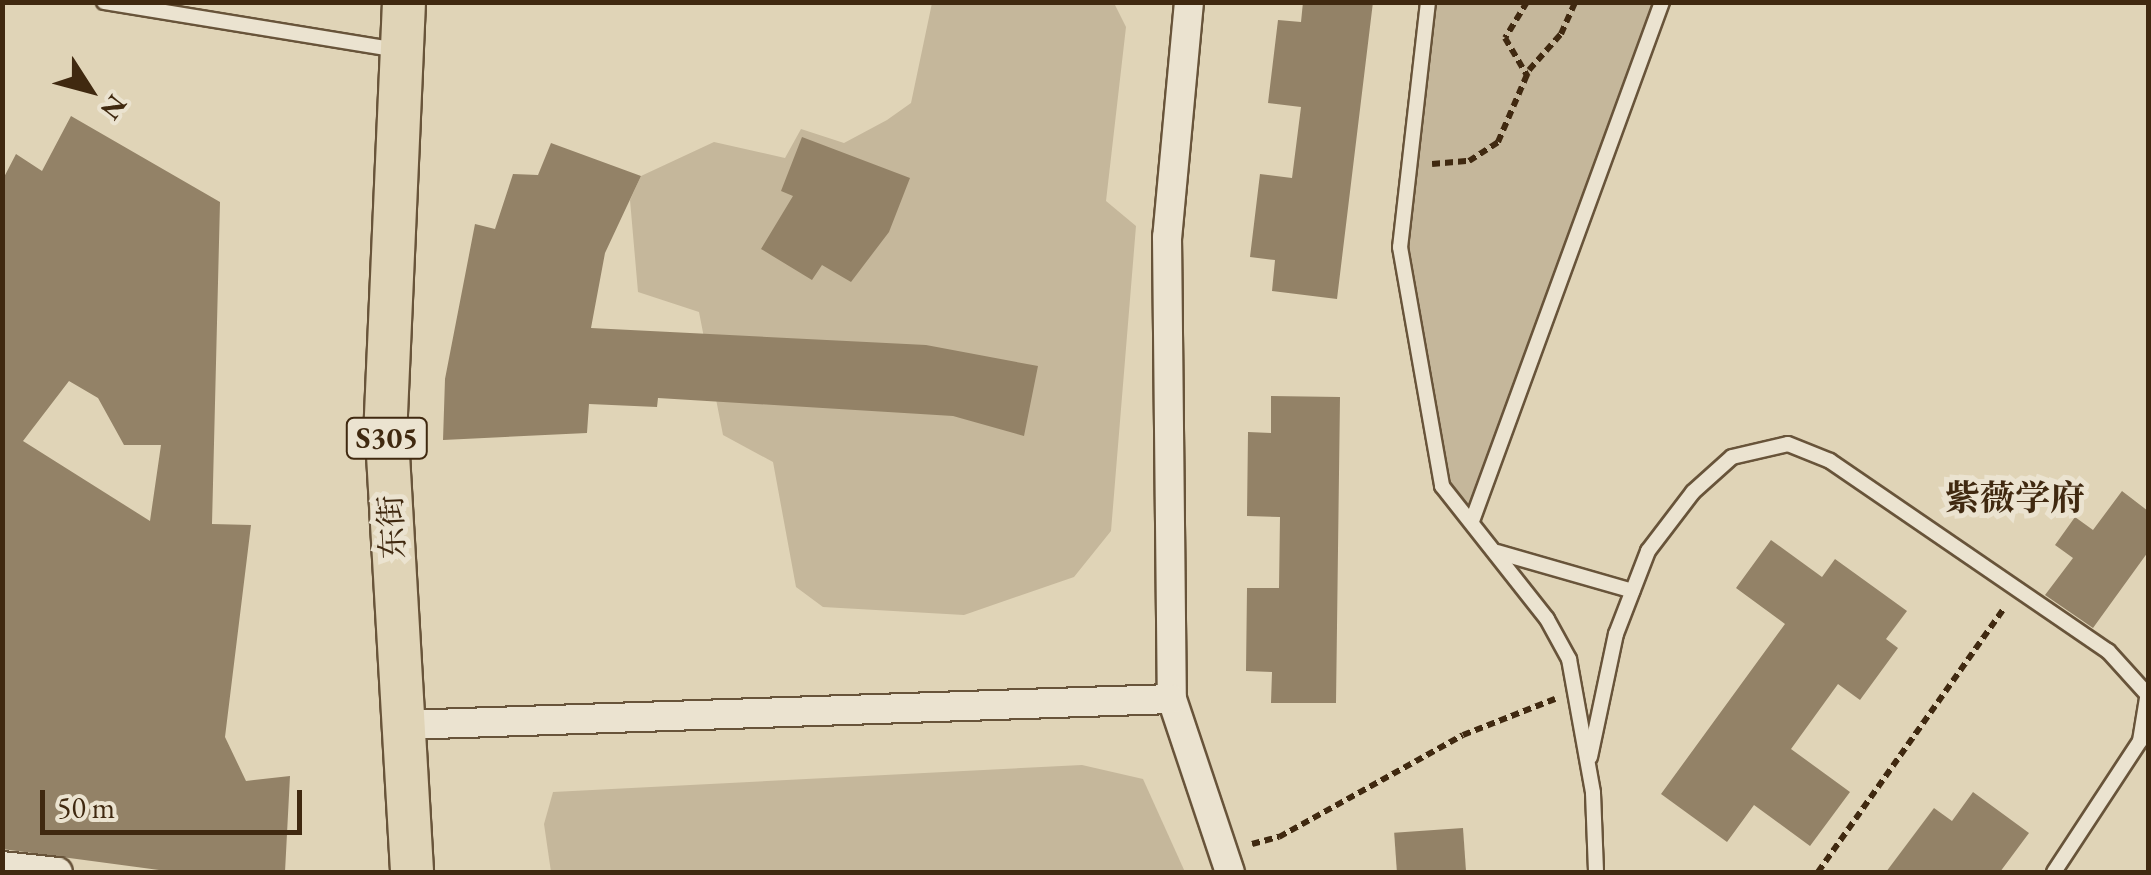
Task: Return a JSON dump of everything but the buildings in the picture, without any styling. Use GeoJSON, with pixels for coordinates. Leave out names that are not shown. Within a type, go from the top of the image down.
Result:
{"type":"FeatureCollection","features":[{"type":"Feature","properties":{"kind":"main road","name":"东街"},"geometry":{"type":"LineString","coordinates":[[404,2],[386,420],[412,872]]}},
{"type":"Feature","properties":{"kind":"street"},"geometry":{"type":"LineString","coordinates":[[1189,2],[1167,237],[1172,699],[1227,862]]}},
{"type":"Feature","properties":{"kind":"street"},"geometry":{"type":"LineString","coordinates":[[404,726],[1172,699]]}},
{"type":"Feature","properties":{"kind":"street"},"geometry":{"type":"LineString","coordinates":[[2,866],[58,872]]}},
{"type":"Feature","properties":{"kind":"lane"},"geometry":{"type":"LineString","coordinates":[[104,2],[170,8],[402,51]]}},
{"type":"Feature","properties":{"kind":"lane"},"geometry":{"type":"LineString","coordinates":[[1428,2],[1400,247],[1442,486],[1547,619],[1575,691],[1588,766],[1596,872]]}},
{"type":"Feature","properties":{"kind":"lane"},"geometry":{"type":"LineString","coordinates":[[1472,521],[1662,2]]}},
{"type":"Feature","properties":{"kind":"lane"},"geometry":{"type":"LineString","coordinates":[[1588,766],[1633,591],[1648,551],[1693,492],[1732,457],[1788,444],[1830,461],[2017,589],[2130,668],[2148,693],[2140,741],[2054,872]]}},
{"type":"Feature","properties":{"kind":"lane"},"geometry":{"type":"LineString","coordinates":[[1497,552],[1633,591]]}},
{"type":"Feature","properties":{"kind":"path"},"geometry":{"type":"LineString","coordinates":[[1528,2],[1505,38],[1528,77]]}},
{"type":"Feature","properties":{"kind":"path"},"geometry":{"type":"LineString","coordinates":[[1410,154],[1434,165],[1470,161],[1498,142],[1528,77],[1576,2]]}},
{"type":"Feature","properties":{"kind":"path"},"geometry":{"type":"LineString","coordinates":[[1818,872],[2017,589]]}},
{"type":"Feature","properties":{"kind":"path"},"geometry":{"type":"LineString","coordinates":[[1227,862],[1280,837],[1463,735],[1575,691]]}},
{"type":"Feature","properties":{"kind":"shaded area"},"geometry":{"type":"Polygon","coordinates":[[[932,3],[1114,3],[1126,27],[1106,201],[1136,226],[1111,531],[1074,577],[964,615],[823,607],[796,587],[773,462],[723,435],[699,312],[638,292],[630,200],[641,176],[714,142],[785,158],[801,129],[844,143],[887,120],[911,103],[932,3]]]}},
{"type":"Feature","properties":{"kind":"shaded area"},"geometry":{"type":"Polygon","coordinates":[[[1428,3],[1662,3],[1472,521],[1442,486],[1400,247],[1428,3]]]}},
{"type":"Feature","properties":{"kind":"shaded area"},"geometry":{"type":"Polygon","coordinates":[[[1082,765],[1143,779],[1185,872],[551,872],[544,824],[553,792],[1082,765]]]}},
{"type":"Feature","properties":{"kind":"district","name":"紫薇学府"},"geometry":{"type":"Point","coordinates":[2015,498]}}]}
